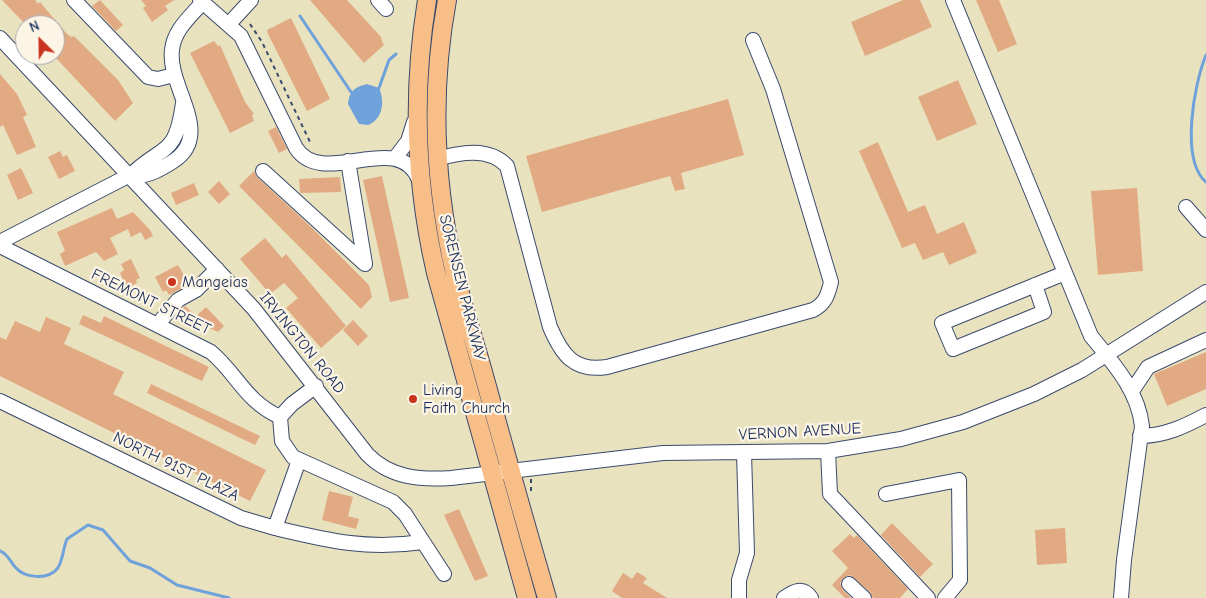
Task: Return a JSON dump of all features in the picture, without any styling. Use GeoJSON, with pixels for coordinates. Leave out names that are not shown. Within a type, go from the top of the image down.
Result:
{"type":"FeatureCollection","features":[{"type":"Feature","properties":{"kind":"main road","name":"SORENSEN PARKWAY"},"geometry":{"type":"LineString","coordinates":[[427,0],[419,60],[416,114],[420,183],[426,226],[436,273],[527,598]]}},
{"type":"Feature","properties":{"kind":"main road","name":"SORENSEN PARKWAY"},"geometry":{"type":"LineString","coordinates":[[447,0],[436,87],[437,159],[441,202],[456,275],[547,598]]}},
{"type":"Feature","properties":{"kind":"street"},"geometry":{"type":"LineString","coordinates":[[74,0],[148,77],[158,79],[174,75]]}},
{"type":"Feature","properties":{"kind":"street"},"geometry":{"type":"LineString","coordinates":[[229,24],[252,0]]}},
{"type":"Feature","properties":{"kind":"street"},"geometry":{"type":"LineString","coordinates":[[953,0],[1091,336],[1132,391],[1141,413],[1121,598]]}},
{"type":"Feature","properties":{"kind":"street"},"geometry":{"type":"LineString","coordinates":[[0,242],[129,177],[139,167],[165,151],[173,142],[180,123],[183,101],[174,75],[171,59],[174,40],[201,1],[241,36],[300,155],[305,159],[319,163],[395,158],[408,163],[414,168],[420,183]]}},
{"type":"Feature","properties":{"kind":"street","name":"IRVINGTON ROAD"},"geometry":{"type":"LineString","coordinates":[[0,38],[266,323],[361,447],[384,469],[404,476],[427,479],[510,470]]}},
{"type":"Feature","properties":{"kind":"street"},"geometry":{"type":"LineString","coordinates":[[437,159],[474,152],[500,158],[508,166],[550,327],[558,346],[577,364],[593,369],[607,367],[813,310],[825,300],[831,282],[773,89],[753,40]]}},
{"type":"Feature","properties":{"kind":"street"},"geometry":{"type":"LineString","coordinates":[[395,158],[408,141],[416,114]]}},
{"type":"Feature","properties":{"kind":"street"},"geometry":{"type":"LineString","coordinates":[[263,172],[365,264],[348,161]]}},
{"type":"Feature","properties":{"kind":"street"},"geometry":{"type":"LineString","coordinates":[[1186,207],[1206,230]]}},
{"type":"Feature","properties":{"kind":"street","name":"FREMONT STREET"},"geometry":{"type":"LineString","coordinates":[[0,246],[211,352],[227,367],[258,404],[280,417]]}},
{"type":"Feature","properties":{"kind":"street"},"geometry":{"type":"LineString","coordinates":[[158,324],[178,300],[196,290],[217,269]]}},
{"type":"Feature","properties":{"kind":"street"},"geometry":{"type":"LineString","coordinates":[[1035,285],[1044,312],[953,349],[942,323],[1035,285],[1065,273]]}},
{"type":"Feature","properties":{"kind":"street","name":"VERNON AVENUE"},"geometry":{"type":"LineString","coordinates":[[510,470],[663,453],[828,451],[901,439],[963,422],[1034,394],[1106,355],[1206,292]]}},
{"type":"Feature","properties":{"kind":"street"},"geometry":{"type":"LineString","coordinates":[[1132,391],[1148,367],[1206,340]]}},
{"type":"Feature","properties":{"kind":"street"},"geometry":{"type":"LineString","coordinates":[[316,386],[292,404],[280,417],[282,441],[288,452],[299,460],[393,502],[405,514],[444,574]]}},
{"type":"Feature","properties":{"kind":"street","name":"NORTH 91ST PLAZA"},"geometry":{"type":"LineString","coordinates":[[0,401],[241,518],[335,543],[392,546],[423,542]]}},
{"type":"Feature","properties":{"kind":"street"},"geometry":{"type":"LineString","coordinates":[[1140,436],[1153,436],[1181,428],[1206,415]]}},
{"type":"Feature","properties":{"kind":"street"},"geometry":{"type":"LineString","coordinates":[[828,451],[830,494],[923,596]]}},
{"type":"Feature","properties":{"kind":"street"},"geometry":{"type":"LineString","coordinates":[[739,598],[740,580],[748,553],[744,453]]}},
{"type":"Feature","properties":{"kind":"street"},"geometry":{"type":"LineString","coordinates":[[275,528],[299,460]]}},
{"type":"Feature","properties":{"kind":"street"},"geometry":{"type":"LineString","coordinates":[[886,494],[959,480],[960,580],[945,598]]}},
{"type":"Feature","properties":{"kind":"street"},"geometry":{"type":"LineString","coordinates":[[849,584],[864,598]]}},
{"type":"Feature","properties":{"kind":"street"},"geometry":{"type":"LineString","coordinates":[[784,598],[794,591],[801,590],[807,592],[811,598]]}},
{"type":"Feature","properties":{"kind":"path"},"geometry":{"type":"LineString","coordinates":[[250,24],[262,42],[312,147]]}},
{"type":"Feature","properties":{"kind":"water"},"geometry":{"type":"Polygon","coordinates":[[[367,84],[379,88],[382,98],[380,114],[377,119],[368,125],[359,124],[348,104],[353,90],[367,84]]]}},
{"type":"Feature","properties":{"kind":"building"},"geometry":{"type":"Polygon","coordinates":[[[2,0],[35,0],[38,4],[40,2],[51,15],[16,15],[2,0]]]}},
{"type":"Feature","properties":{"kind":"building"},"geometry":{"type":"Polygon","coordinates":[[[100,0],[123,25],[116,31],[92,6],[100,0]]]}},
{"type":"Feature","properties":{"kind":"building"},"geometry":{"type":"Polygon","coordinates":[[[141,0],[174,0],[165,6],[168,10],[152,22],[143,8],[146,6],[141,0]]]}},
{"type":"Feature","properties":{"kind":"building"},"geometry":{"type":"Polygon","coordinates":[[[310,0],[347,0],[382,38],[384,45],[364,63],[310,0]]]}},
{"type":"Feature","properties":{"kind":"building"},"geometry":{"type":"Polygon","coordinates":[[[903,0],[920,0],[932,27],[865,56],[851,22],[903,0]]]}},
{"type":"Feature","properties":{"kind":"building"},"geometry":{"type":"Polygon","coordinates":[[[976,0],[999,0],[1017,44],[998,52],[976,0]]]}},
{"type":"Feature","properties":{"kind":"building"},"geometry":{"type":"Polygon","coordinates":[[[291,18],[330,99],[307,111],[267,30],[291,18]]]}},
{"type":"Feature","properties":{"kind":"building"},"geometry":{"type":"Polygon","coordinates":[[[65,32],[71,37],[74,36],[118,80],[133,103],[115,121],[62,65],[65,65],[65,32]]]}},
{"type":"Feature","properties":{"kind":"building"},"geometry":{"type":"Polygon","coordinates":[[[214,41],[218,46],[220,45],[245,102],[254,114],[252,115],[254,121],[230,133],[190,53],[214,41]]]}},
{"type":"Feature","properties":{"kind":"building"},"geometry":{"type":"Polygon","coordinates":[[[0,74],[17,94],[27,115],[23,117],[36,147],[17,155],[3,125],[0,127],[0,74]]]}},
{"type":"Feature","properties":{"kind":"building"},"geometry":{"type":"Polygon","coordinates":[[[958,80],[977,124],[937,141],[918,97],[958,80]]]}},
{"type":"Feature","properties":{"kind":"building"},"geometry":{"type":"Polygon","coordinates":[[[728,99],[744,155],[681,173],[685,189],[675,191],[670,176],[542,212],[526,156],[728,99]]]}},
{"type":"Feature","properties":{"kind":"building"},"geometry":{"type":"Polygon","coordinates":[[[276,127],[287,149],[279,153],[268,131],[276,127]]]}},
{"type":"Feature","properties":{"kind":"building"},"geometry":{"type":"Polygon","coordinates":[[[878,142],[908,212],[925,205],[937,234],[964,222],[977,253],[949,265],[943,252],[923,260],[915,243],[902,248],[859,151],[878,142]]]}},
{"type":"Feature","properties":{"kind":"building"},"geometry":{"type":"Polygon","coordinates":[[[60,151],[63,157],[67,155],[75,171],[59,179],[48,157],[60,151]]]}},
{"type":"Feature","properties":{"kind":"building"},"geometry":{"type":"Polygon","coordinates":[[[21,168],[33,193],[18,200],[7,175],[21,168]]]}},
{"type":"Feature","properties":{"kind":"building"},"geometry":{"type":"Polygon","coordinates":[[[254,171],[257,177],[309,225],[369,285],[372,297],[361,309],[239,186],[254,171]]]}},
{"type":"Feature","properties":{"kind":"building"},"geometry":{"type":"Polygon","coordinates":[[[382,176],[409,298],[390,302],[363,180],[382,176]]]}},
{"type":"Feature","properties":{"kind":"building"},"geometry":{"type":"Polygon","coordinates":[[[340,177],[341,192],[300,193],[299,179],[340,177]]]}},
{"type":"Feature","properties":{"kind":"building"},"geometry":{"type":"Polygon","coordinates":[[[219,181],[230,194],[219,204],[208,192],[219,181]]]}},
{"type":"Feature","properties":{"kind":"building"},"geometry":{"type":"Polygon","coordinates":[[[194,183],[199,195],[176,205],[171,193],[194,183]]]}},
{"type":"Feature","properties":{"kind":"building"},"geometry":{"type":"Polygon","coordinates":[[[1137,188],[1143,271],[1098,275],[1091,191],[1137,188]]]}},
{"type":"Feature","properties":{"kind":"building"},"geometry":{"type":"Polygon","coordinates":[[[112,208],[117,219],[133,212],[150,230],[153,236],[145,240],[141,232],[131,237],[128,229],[110,238],[118,254],[104,261],[96,252],[65,266],[60,254],[65,251],[57,232],[112,208]]]}},
{"type":"Feature","properties":{"kind":"building"},"geometry":{"type":"Polygon","coordinates":[[[265,238],[282,258],[286,254],[346,326],[321,348],[286,308],[298,298],[284,283],[270,294],[240,259],[265,238]]]}},
{"type":"Feature","properties":{"kind":"building"},"geometry":{"type":"Polygon","coordinates":[[[131,259],[140,278],[136,280],[137,283],[127,288],[120,273],[124,270],[121,264],[131,259]]]}},
{"type":"Feature","properties":{"kind":"building","name":"Mangeias"},"geometry":{"type":"Polygon","coordinates":[[[178,265],[189,284],[169,295],[166,290],[163,292],[155,277],[178,265]]]}},
{"type":"Feature","properties":{"kind":"building"},"geometry":{"type":"Polygon","coordinates":[[[185,306],[194,314],[185,323],[177,315],[185,306]]]}},
{"type":"Feature","properties":{"kind":"building"},"geometry":{"type":"Polygon","coordinates":[[[206,307],[224,326],[218,332],[205,326],[196,316],[206,307]]]}},
{"type":"Feature","properties":{"kind":"building"},"geometry":{"type":"Polygon","coordinates":[[[83,315],[101,323],[104,316],[209,367],[202,381],[79,324],[83,315]]]}},
{"type":"Feature","properties":{"kind":"building"},"geometry":{"type":"Polygon","coordinates":[[[46,317],[71,328],[64,344],[124,372],[113,394],[266,470],[250,501],[0,376],[0,337],[6,340],[15,321],[40,332],[46,317]]]}},
{"type":"Feature","properties":{"kind":"building"},"geometry":{"type":"Polygon","coordinates":[[[353,320],[368,336],[358,346],[343,330],[353,320]]]}},
{"type":"Feature","properties":{"kind":"building"},"geometry":{"type":"Polygon","coordinates":[[[1206,352],[1206,389],[1167,406],[1154,374],[1206,352]]]}},
{"type":"Feature","properties":{"kind":"building"},"geometry":{"type":"Polygon","coordinates":[[[151,384],[260,436],[255,445],[147,393],[151,384]]]}},
{"type":"Feature","properties":{"kind":"building"},"geometry":{"type":"Polygon","coordinates":[[[329,491],[353,497],[348,516],[359,519],[356,529],[322,520],[329,491]]]}},
{"type":"Feature","properties":{"kind":"building"},"geometry":{"type":"Polygon","coordinates":[[[459,509],[488,576],[475,581],[444,515],[459,509]]]}},
{"type":"Feature","properties":{"kind":"building"},"geometry":{"type":"Polygon","coordinates":[[[892,523],[933,564],[920,577],[881,535],[892,523]]]}},
{"type":"Feature","properties":{"kind":"building"},"geometry":{"type":"Polygon","coordinates":[[[1065,528],[1067,563],[1037,565],[1035,530],[1065,528]]]}},
{"type":"Feature","properties":{"kind":"building"},"geometry":{"type":"Polygon","coordinates":[[[850,534],[854,538],[857,535],[908,589],[900,598],[873,598],[870,592],[850,575],[843,578],[840,583],[843,590],[851,598],[845,598],[832,585],[848,568],[832,551],[850,534]]]}},
{"type":"Feature","properties":{"kind":"building"},"geometry":{"type":"Polygon","coordinates":[[[637,572],[647,578],[643,583],[667,598],[622,598],[612,591],[623,573],[632,579],[637,572]]]}},
{"type":"Feature","properties":{"kind":"waterway"},"geometry":{"type":"LineString","coordinates":[[300,16],[351,92]]}},
{"type":"Feature","properties":{"kind":"waterway"},"geometry":{"type":"LineString","coordinates":[[379,88],[389,60],[396,54]]}},
{"type":"Feature","properties":{"kind":"waterway"},"geometry":{"type":"LineString","coordinates":[[1206,55],[1197,84],[1191,140],[1193,157],[1198,171],[1206,182]]}},
{"type":"Feature","properties":{"kind":"waterway"},"geometry":{"type":"LineString","coordinates":[[0,551],[7,556],[16,568],[25,574],[31,576],[48,575],[53,573],[59,566],[67,539],[88,525],[103,530],[130,561],[150,568],[177,585],[229,598]]}},
{"type":"Feature","properties":{"kind":"place","name":"Mangeias"},"geometry":{"type":"Point","coordinates":[172,282]}},
{"type":"Feature","properties":{"kind":"place","name":"Living Faith Church"},"geometry":{"type":"Point","coordinates":[413,399]}}]}
